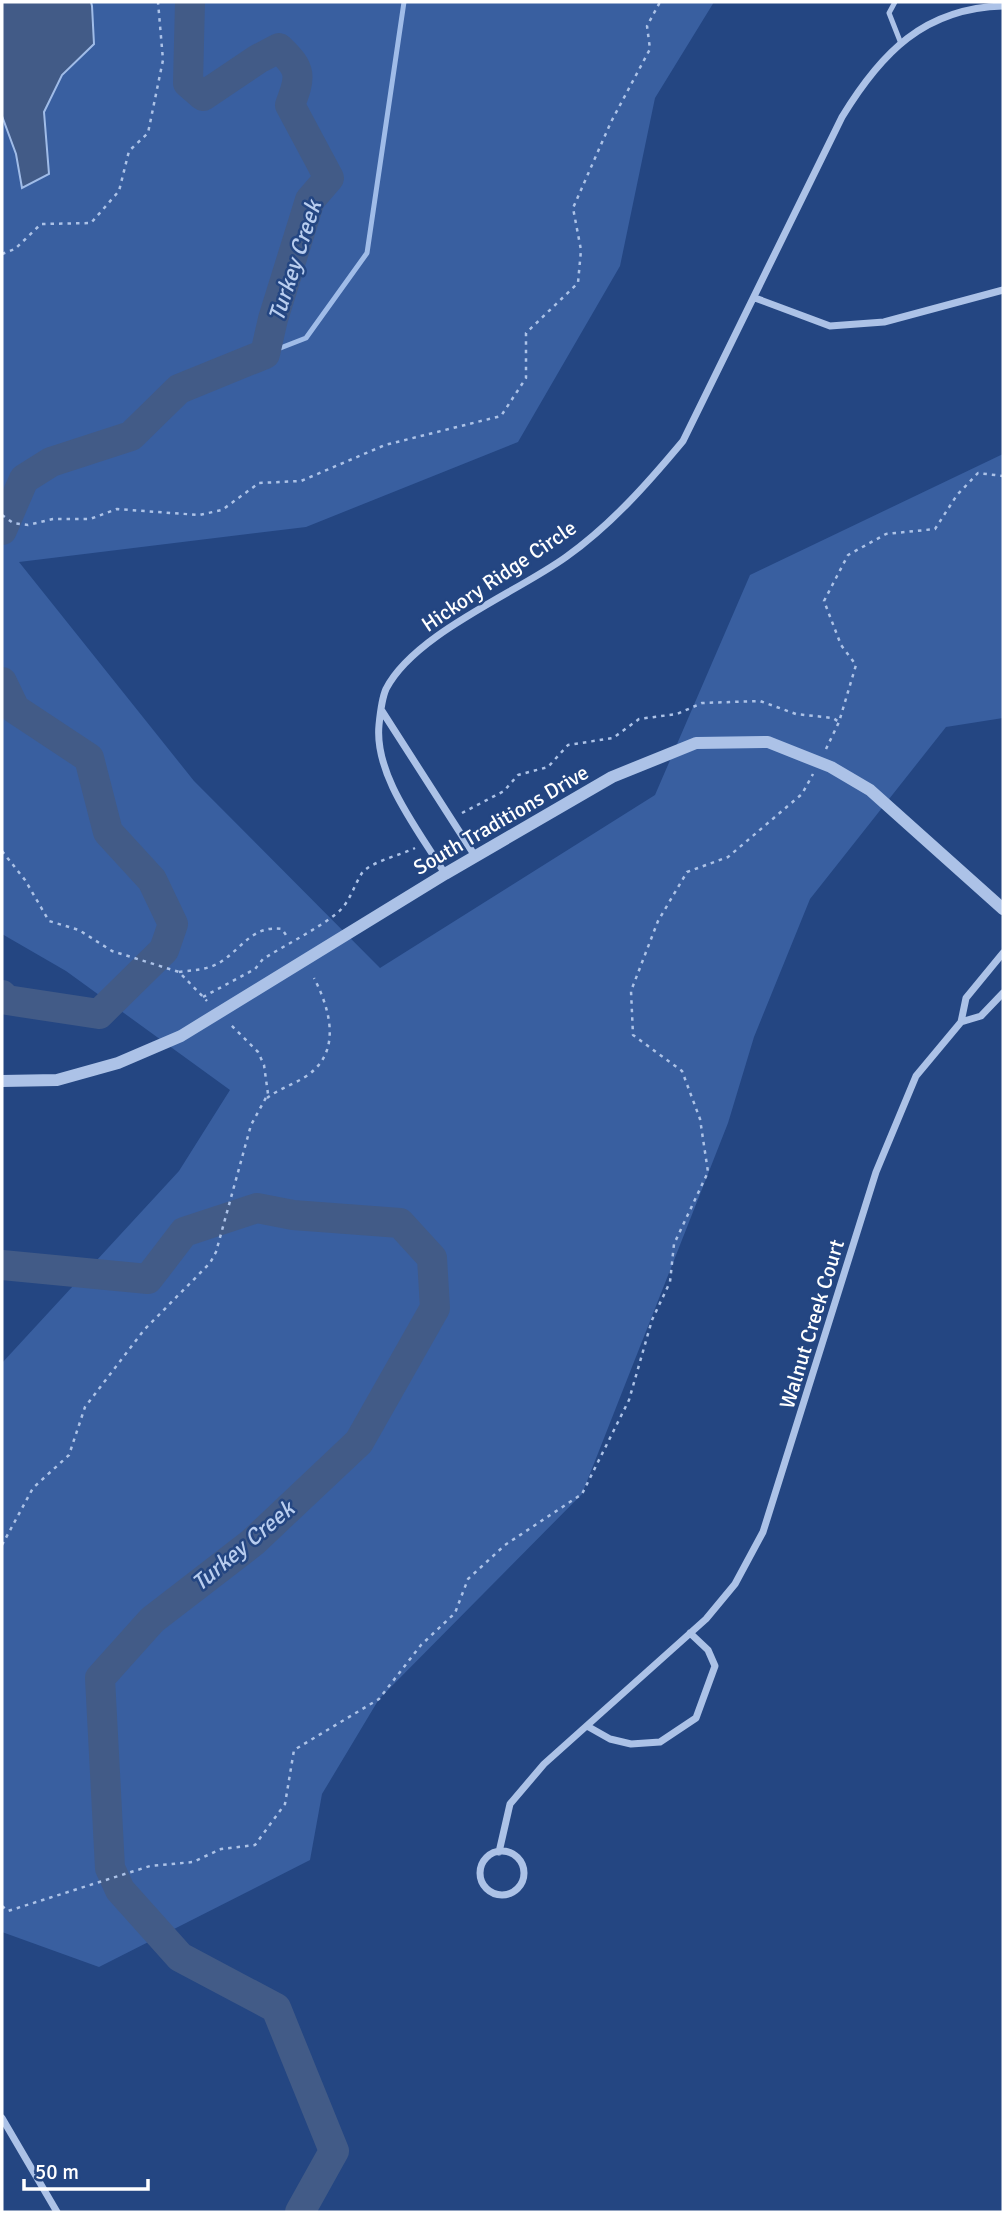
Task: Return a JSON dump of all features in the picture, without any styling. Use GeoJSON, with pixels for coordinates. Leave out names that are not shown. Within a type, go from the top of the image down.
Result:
{"type":"FeatureCollection","features":[{"type":"Feature","properties":{"kind":"street","name":"Hickory Ridge Circle"},"geometry":{"type":"LineString","coordinates":[[445,874],[387,777],[378,727],[386,689],[412,657],[455,625],[565,557],[610,521],[652,478],[683,441],[842,117],[865,79],[900,41],[951,14],[1001,4]]}},
{"type":"Feature","properties":{"kind":"street"},"geometry":{"type":"LineString","coordinates":[[755,298],[830,326],[884,322],[1003,290]]}},
{"type":"Feature","properties":{"kind":"street"},"geometry":{"type":"LineString","coordinates":[[382,711],[475,856]]}},
{"type":"Feature","properties":{"kind":"street","name":"South Traditions Drive"},"geometry":{"type":"LineString","coordinates":[[2,1081],[57,1080],[118,1063],[181,1036],[445,874],[612,777],[696,743],[768,742],[820,762],[870,790],[1003,909]]}},
{"type":"Feature","properties":{"kind":"street","name":"Walnut Creek Court"},"geometry":{"type":"LineString","coordinates":[[499,1852],[510,1804],[544,1764],[690,1633],[735,1584],[763,1532],[876,1172],[916,1076],[961,1022],[966,998],[1003,953]]}},
{"type":"Feature","properties":{"kind":"street","name":"Walnut Creek Court"},"geometry":{"type":"LineString","coordinates":[[961,1022],[981,1016],[1003,993]]}},
{"type":"Feature","properties":{"kind":"street"},"geometry":{"type":"LineString","coordinates":[[587,1726],[631,1744],[660,1742],[696,1718],[715,1666],[708,1650],[690,1633]]}},
{"type":"Feature","properties":{"kind":"street","name":"Walnut Creek Court"},"geometry":{"type":"LineString","coordinates":[[499,1852],[515,1854],[522,1862],[525,1873],[523,1883],[516,1892],[506,1896],[495,1895],[481,1880],[480,1869],[485,1859],[499,1852]]}},
{"type":"Feature","properties":{"kind":"street"},"geometry":{"type":"LineString","coordinates":[[2,2118],[57,2212]]}},
{"type":"Feature","properties":{"kind":"lane"},"geometry":{"type":"LineString","coordinates":[[895,2],[889,13],[900,41]]}},
{"type":"Feature","properties":{"kind":"path"},"geometry":{"type":"LineString","coordinates":[[2,254],[15,249],[41,224],[82,225],[98,216],[119,191],[129,151],[148,132],[163,60],[158,2]]}},
{"type":"Feature","properties":{"kind":"path"},"geometry":{"type":"LineString","coordinates":[[2,515],[13,523],[35,523],[90,519],[117,509],[199,515],[222,510],[259,483],[301,481],[385,445],[501,416],[526,379],[526,333],[578,282],[581,250],[573,208],[611,122],[650,48],[647,26],[660,2]]}},
{"type":"Feature","properties":{"kind":"path"},"geometry":{"type":"LineString","coordinates":[[2,1906],[8,1911],[149,1866],[193,1862],[221,1849],[255,1845],[285,1804],[294,1751],[379,1699],[421,1645],[455,1614],[468,1579],[505,1545],[582,1494],[629,1400],[652,1320],[670,1282],[674,1244],[708,1172],[701,1119],[682,1071],[633,1035],[631,992],[658,921],[687,872],[728,857],[802,794],[820,762],[839,722],[856,665],[841,645],[824,601],[848,555],[886,534],[935,529],[957,495],[978,473],[1003,476]]}},
{"type":"Feature","properties":{"kind":"path"},"geometry":{"type":"LineString","coordinates":[[452,821],[504,791],[518,775],[548,767],[568,745],[613,737],[639,719],[677,714],[702,702],[760,701],[796,714],[833,718],[839,722]]}},
{"type":"Feature","properties":{"kind":"path"},"geometry":{"type":"LineString","coordinates":[[203,997],[255,969],[263,959],[339,912],[354,892],[362,874],[373,863],[394,859],[426,843]]}},
{"type":"Feature","properties":{"kind":"path"},"geometry":{"type":"LineString","coordinates":[[2,851],[25,880],[49,921],[79,929],[121,954],[179,972],[203,969],[222,961],[260,930],[282,929],[288,938]]}},
{"type":"Feature","properties":{"kind":"path"},"geometry":{"type":"LineString","coordinates":[[2,1545],[33,1488],[69,1455],[85,1407],[144,1330],[210,1263],[221,1239],[251,1125],[268,1094],[264,1065],[258,1052],[179,972]]}},
{"type":"Feature","properties":{"kind":"path"},"geometry":{"type":"LineString","coordinates":[[264,1100],[278,1089],[314,1071],[321,1060],[330,1026],[324,998],[314,978]]}},
{"type":"Feature","properties":{"kind":"shaded area"},"geometry":{"type":"Polygon","coordinates":[[[2,2],[714,2],[655,98],[620,266],[518,442],[306,527],[19,562],[194,781],[380,968],[655,795],[750,575],[1003,454],[1003,718],[946,727],[810,899],[754,1037],[728,1123],[582,1494],[379,1699],[322,1794],[310,1860],[99,1967],[2,1932],[2,1363],[179,1171],[230,1090],[66,971],[2,934],[2,2]]]}},
{"type":"Feature","properties":{"kind":"shaded area"},"geometry":{"type":"Polygon","coordinates":[[[2,2],[91,2],[92,6],[94,44],[62,75],[44,112],[49,174],[22,188],[16,154],[2,116],[2,2]]]}},
{"type":"Feature","properties":{"kind":"waterway","name":"Turkey Creek"},"geometry":{"type":"LineString","coordinates":[[2,530],[24,479],[51,462],[131,436],[179,389],[265,354],[273,319],[310,200],[329,178],[290,105],[297,74],[292,62],[279,48],[203,96],[188,83],[190,2]]}},
{"type":"Feature","properties":{"kind":"waterway"},"geometry":{"type":"LineString","coordinates":[[265,354],[306,338],[367,253],[404,2]]}},
{"type":"Feature","properties":{"kind":"waterway","name":"Turkey Creek"},"geometry":{"type":"LineString","coordinates":[[2,682],[15,709],[89,758],[108,832],[152,880],[173,924],[164,950],[99,1014],[7,1000],[2,995]]}},
{"type":"Feature","properties":{"kind":"waterway","name":"Turkey Creek"},"geometry":{"type":"LineString","coordinates":[[2,1265],[148,1279],[184,1232],[257,1208],[293,1215],[400,1223],[432,1258],[435,1308],[359,1442],[253,1542],[152,1620],[100,1678],[110,1868],[120,1890],[180,1957],[276,2008],[334,2151],[300,2212]]}}]}
